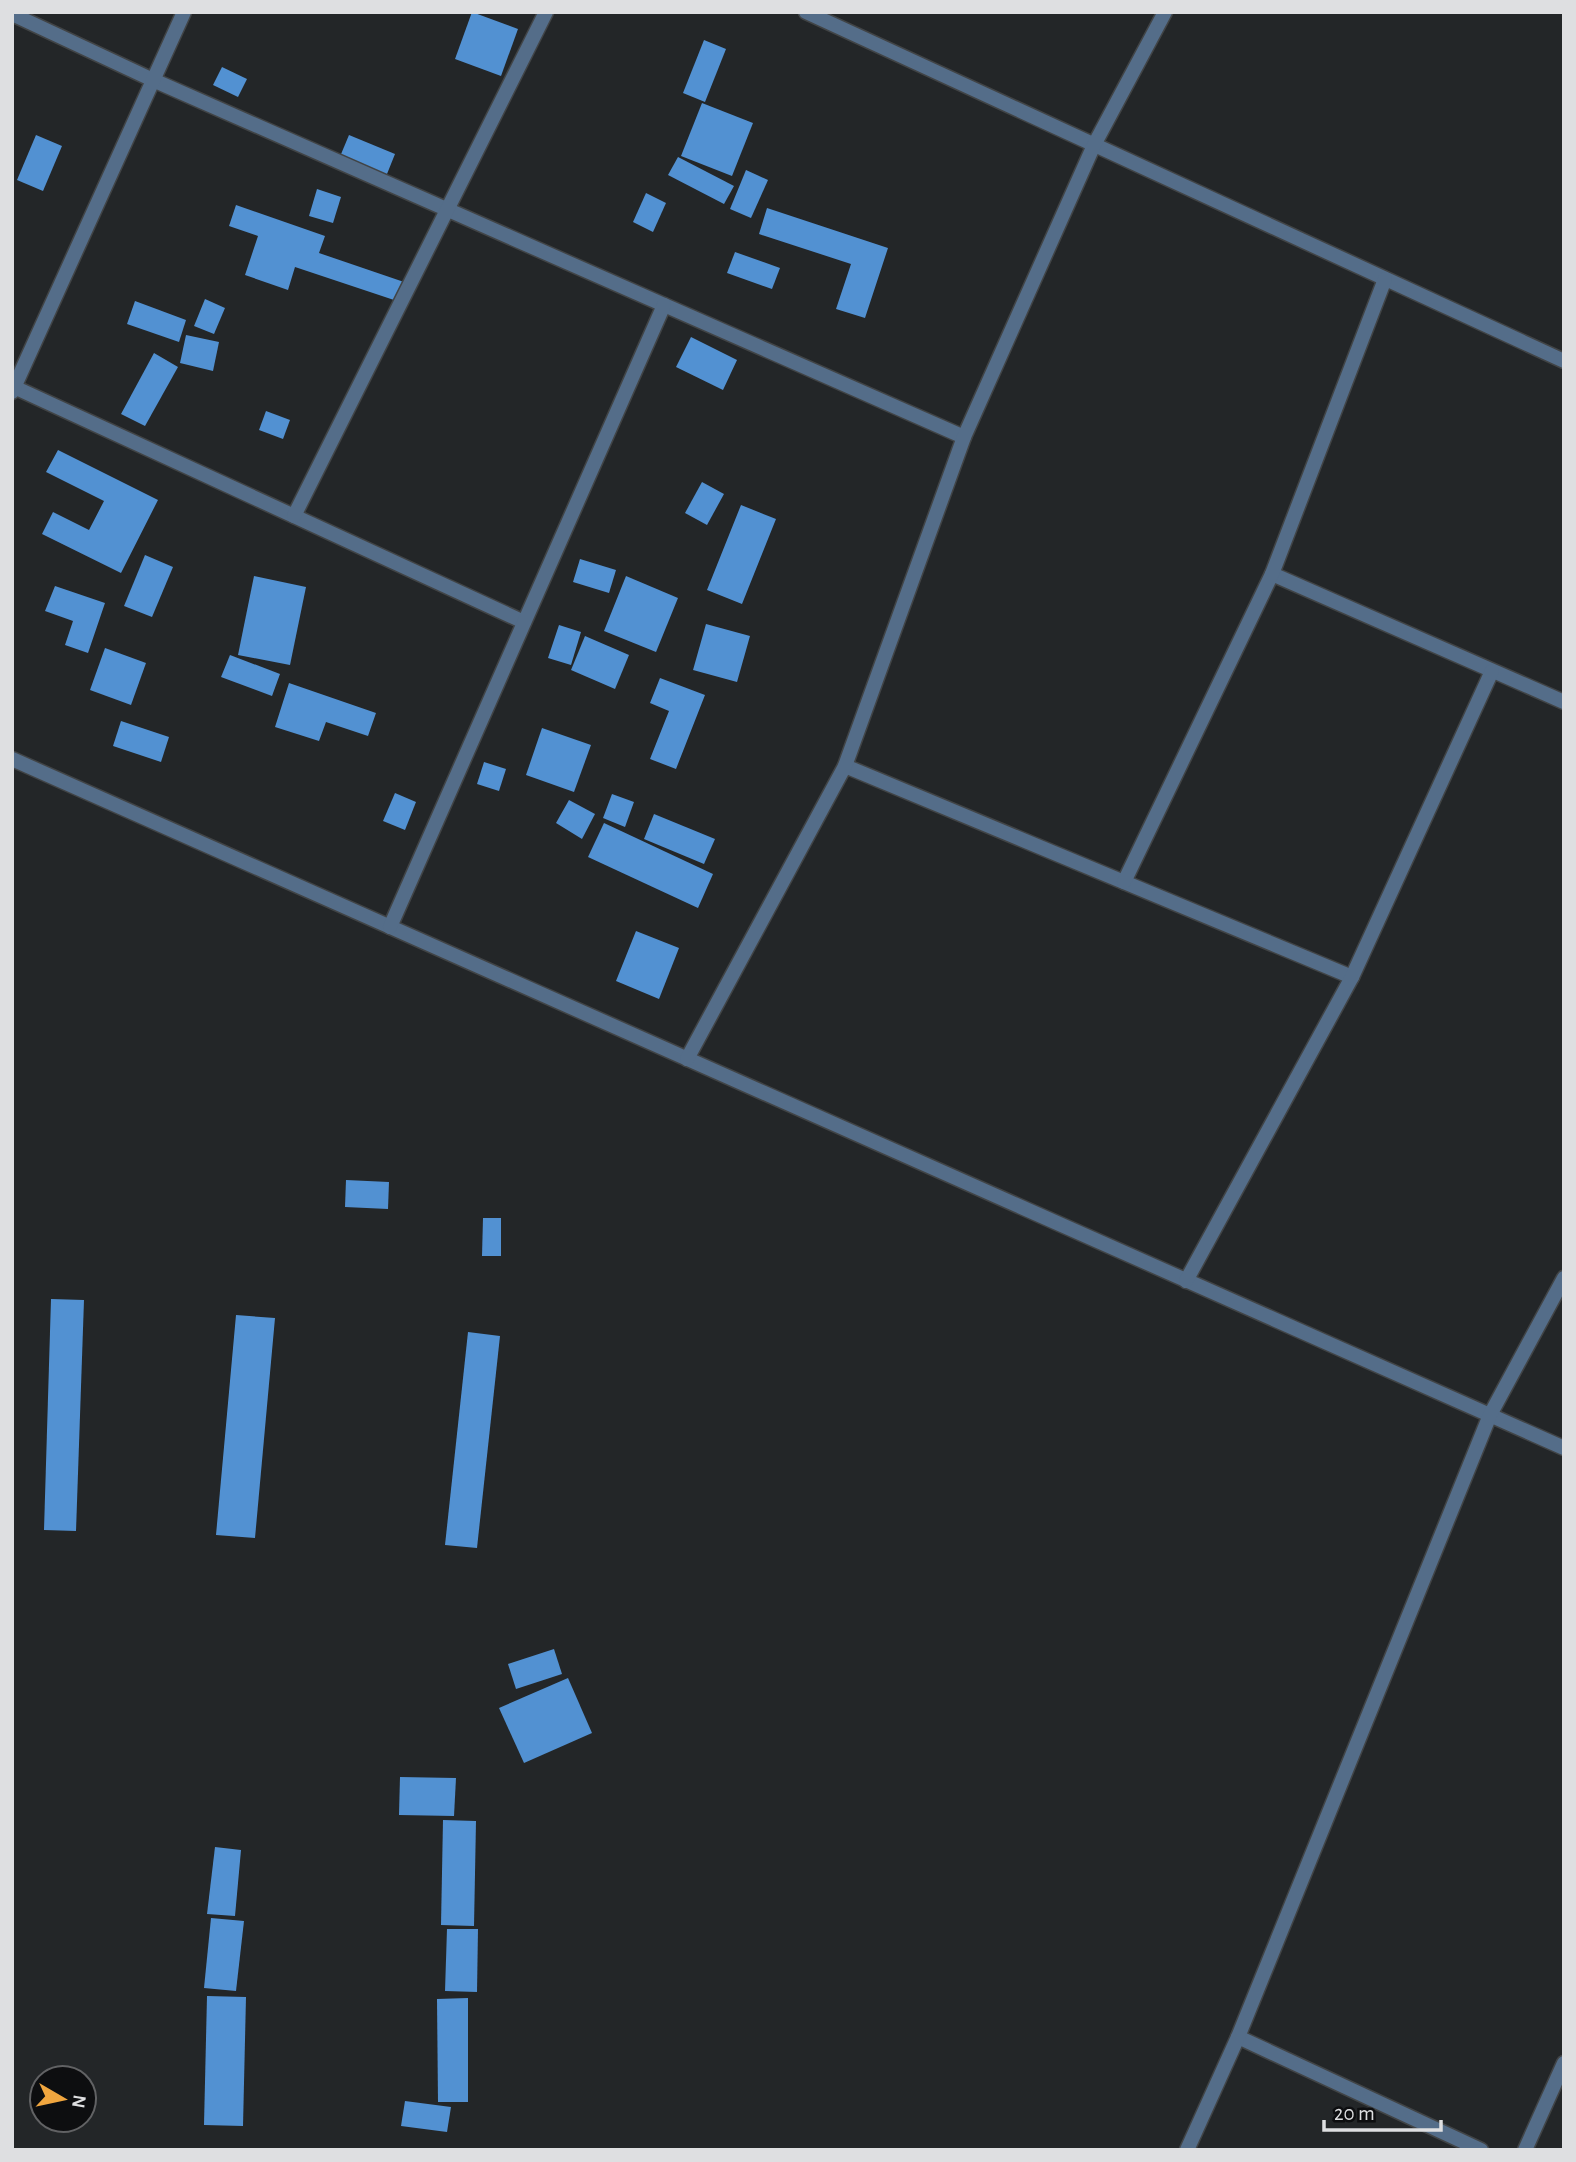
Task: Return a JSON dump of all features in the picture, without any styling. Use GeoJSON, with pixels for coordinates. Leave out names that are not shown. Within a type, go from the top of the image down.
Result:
{"type":"FeatureCollection","features":[{"type":"Feature","properties":{"kind":"street"},"geometry":{"type":"LineString","coordinates":[[184,12],[13,389],[524,622]]}},
{"type":"Feature","properties":{"kind":"street"},"geometry":{"type":"LineString","coordinates":[[294,516],[546,12]]}},
{"type":"Feature","properties":{"kind":"street"},"geometry":{"type":"LineString","coordinates":[[806,12],[1564,361]]}},
{"type":"Feature","properties":{"kind":"street"},"geometry":{"type":"LineString","coordinates":[[687,1059],[845,766],[964,437],[1094,145],[1165,12]]}},
{"type":"Feature","properties":{"kind":"street"},"geometry":{"type":"LineString","coordinates":[[12,14],[153,80],[964,437]]}},
{"type":"Feature","properties":{"kind":"street"},"geometry":{"type":"LineString","coordinates":[[1124,883],[1272,575],[1385,279]]}},
{"type":"Feature","properties":{"kind":"street"},"geometry":{"type":"LineString","coordinates":[[390,927],[664,305]]}},
{"type":"Feature","properties":{"kind":"street"},"geometry":{"type":"LineString","coordinates":[[1272,575],[1564,702]]}},
{"type":"Feature","properties":{"kind":"street"},"geometry":{"type":"LineString","coordinates":[[1186,1280],[1352,977],[1492,671]]}},
{"type":"Feature","properties":{"kind":"street"},"geometry":{"type":"LineString","coordinates":[[12,760],[1564,1448]]}},
{"type":"Feature","properties":{"kind":"street"},"geometry":{"type":"LineString","coordinates":[[845,766],[1352,977]]}},
{"type":"Feature","properties":{"kind":"street"},"geometry":{"type":"LineString","coordinates":[[1187,2150],[1238,2037],[1489,1415],[1564,1278]]}},
{"type":"Feature","properties":{"kind":"street"},"geometry":{"type":"LineString","coordinates":[[1238,2037],[1481,2150]]}},
{"type":"Feature","properties":{"kind":"street"},"geometry":{"type":"LineString","coordinates":[[1525,2150],[1564,2063]]}},
{"type":"Feature","properties":{"kind":"building"},"geometry":{"type":"Polygon","coordinates":[[[472,12],[518,29],[501,76],[455,59],[472,12]]]}},
{"type":"Feature","properties":{"kind":"building"},"geometry":{"type":"Polygon","coordinates":[[[704,40],[726,49],[705,102],[683,93],[704,40]]]}},
{"type":"Feature","properties":{"kind":"building"},"geometry":{"type":"Polygon","coordinates":[[[222,67],[247,79],[238,97],[213,85],[222,67]]]}},
{"type":"Feature","properties":{"kind":"building"},"geometry":{"type":"Polygon","coordinates":[[[702,103],[753,123],[732,176],[681,156],[702,103]]]}},
{"type":"Feature","properties":{"kind":"building"},"geometry":{"type":"Polygon","coordinates":[[[36,135],[62,146],[43,191],[17,180],[36,135]]]}},
{"type":"Feature","properties":{"kind":"building"},"geometry":{"type":"Polygon","coordinates":[[[349,135],[395,154],[385,179],[339,159],[349,135]]]}},
{"type":"Feature","properties":{"kind":"building"},"geometry":{"type":"Polygon","coordinates":[[[678,157],[734,186],[724,204],[668,175],[678,157]]]}},
{"type":"Feature","properties":{"kind":"building"},"geometry":{"type":"Polygon","coordinates":[[[746,170],[768,180],[751,218],[730,209],[746,170]]]}},
{"type":"Feature","properties":{"kind":"building"},"geometry":{"type":"Polygon","coordinates":[[[317,189],[341,197],[333,223],[309,216],[317,189]]]}},
{"type":"Feature","properties":{"kind":"building"},"geometry":{"type":"Polygon","coordinates":[[[646,193],[666,203],[653,232],[633,222],[646,193]]]}},
{"type":"Feature","properties":{"kind":"building"},"geometry":{"type":"Polygon","coordinates":[[[236,205],[325,236],[319,253],[404,282],[397,301],[295,267],[288,290],[245,275],[258,236],[229,226],[236,205]]]}},
{"type":"Feature","properties":{"kind":"building"},"geometry":{"type":"Polygon","coordinates":[[[767,208],[888,248],[865,318],[836,309],[851,264],[759,234],[767,208]]]}},
{"type":"Feature","properties":{"kind":"building"},"geometry":{"type":"Polygon","coordinates":[[[735,252],[780,268],[772,289],[727,273],[735,252]]]}},
{"type":"Feature","properties":{"kind":"building"},"geometry":{"type":"Polygon","coordinates":[[[205,299],[225,308],[214,334],[194,326],[205,299]]]}},
{"type":"Feature","properties":{"kind":"building"},"geometry":{"type":"Polygon","coordinates":[[[135,301],[186,320],[179,342],[127,324],[135,301]]]}},
{"type":"Feature","properties":{"kind":"building"},"geometry":{"type":"Polygon","coordinates":[[[186,335],[219,342],[213,371],[180,363],[186,335]]]}},
{"type":"Feature","properties":{"kind":"building"},"geometry":{"type":"Polygon","coordinates":[[[691,337],[737,360],[723,390],[676,367],[691,337]]]}},
{"type":"Feature","properties":{"kind":"building"},"geometry":{"type":"Polygon","coordinates":[[[154,353],[178,367],[145,426],[121,414],[154,353]]]}},
{"type":"Feature","properties":{"kind":"building"},"geometry":{"type":"Polygon","coordinates":[[[266,411],[290,420],[283,439],[259,430],[266,411]]]}},
{"type":"Feature","properties":{"kind":"building"},"geometry":{"type":"Polygon","coordinates":[[[58,450],[158,500],[121,573],[42,534],[53,512],[89,530],[104,501],[46,472],[58,450]]]}},
{"type":"Feature","properties":{"kind":"building"},"geometry":{"type":"Polygon","coordinates":[[[702,482],[724,494],[707,525],[685,513],[702,482]]]}},
{"type":"Feature","properties":{"kind":"building"},"geometry":{"type":"Polygon","coordinates":[[[741,505],[776,519],[742,604],[707,590],[741,505]]]}},
{"type":"Feature","properties":{"kind":"building"},"geometry":{"type":"Polygon","coordinates":[[[145,555],[173,567],[152,617],[124,606],[145,555]]]}},
{"type":"Feature","properties":{"kind":"building"},"geometry":{"type":"Polygon","coordinates":[[[580,559],[616,570],[609,593],[573,582],[580,559]]]}},
{"type":"Feature","properties":{"kind":"building"},"geometry":{"type":"Polygon","coordinates":[[[254,576],[306,587],[290,665],[238,655],[254,576]]]}},
{"type":"Feature","properties":{"kind":"building"},"geometry":{"type":"Polygon","coordinates":[[[626,576],[678,598],[656,652],[604,631],[626,576]]]}},
{"type":"Feature","properties":{"kind":"building"},"geometry":{"type":"Polygon","coordinates":[[[55,586],[105,603],[88,653],[65,645],[73,621],[45,611],[55,586]]]}},
{"type":"Feature","properties":{"kind":"building"},"geometry":{"type":"Polygon","coordinates":[[[706,624],[750,636],[737,682],[693,670],[706,624]]]}},
{"type":"Feature","properties":{"kind":"building"},"geometry":{"type":"Polygon","coordinates":[[[559,625],[581,632],[571,665],[548,658],[559,625]]]}},
{"type":"Feature","properties":{"kind":"building"},"geometry":{"type":"Polygon","coordinates":[[[585,636],[629,655],[615,689],[571,670],[585,636]]]}},
{"type":"Feature","properties":{"kind":"building"},"geometry":{"type":"Polygon","coordinates":[[[105,648],[146,663],[131,705],[90,690],[105,648]]]}},
{"type":"Feature","properties":{"kind":"building"},"geometry":{"type":"Polygon","coordinates":[[[230,655],[280,674],[272,696],[221,677],[230,655]]]}},
{"type":"Feature","properties":{"kind":"building"},"geometry":{"type":"Polygon","coordinates":[[[660,678],[705,695],[676,769],[650,759],[669,711],[650,703],[660,678]]]}},
{"type":"Feature","properties":{"kind":"building"},"geometry":{"type":"Polygon","coordinates":[[[289,683],[376,713],[368,736],[326,722],[319,741],[275,727],[289,683]]]}},
{"type":"Feature","properties":{"kind":"building"},"geometry":{"type":"Polygon","coordinates":[[[121,721],[169,737],[161,762],[113,746],[121,721]]]}},
{"type":"Feature","properties":{"kind":"building"},"geometry":{"type":"Polygon","coordinates":[[[542,728],[591,745],[574,792],[526,775],[542,728]]]}},
{"type":"Feature","properties":{"kind":"building"},"geometry":{"type":"Polygon","coordinates":[[[484,762],[506,769],[499,791],[477,784],[484,762]]]}},
{"type":"Feature","properties":{"kind":"building"},"geometry":{"type":"Polygon","coordinates":[[[395,793],[416,802],[405,830],[383,821],[395,793]]]}},
{"type":"Feature","properties":{"kind":"building"},"geometry":{"type":"Polygon","coordinates":[[[612,794],[634,802],[625,827],[603,818],[612,794]]]}},
{"type":"Feature","properties":{"kind":"building"},"geometry":{"type":"Polygon","coordinates":[[[569,800],[595,814],[582,839],[556,823],[569,800]]]}},
{"type":"Feature","properties":{"kind":"building"},"geometry":{"type":"Polygon","coordinates":[[[654,814],[715,839],[704,864],[644,839],[654,814]]]}},
{"type":"Feature","properties":{"kind":"building"},"geometry":{"type":"Polygon","coordinates":[[[604,823],[713,874],[698,908],[588,857],[604,823]]]}},
{"type":"Feature","properties":{"kind":"building"},"geometry":{"type":"Polygon","coordinates":[[[636,931],[679,948],[659,999],[616,981],[636,931]]]}},
{"type":"Feature","properties":{"kind":"building"},"geometry":{"type":"Polygon","coordinates":[[[346,1180],[389,1182],[388,1209],[345,1207],[346,1180]]]}},
{"type":"Feature","properties":{"kind":"building"},"geometry":{"type":"Polygon","coordinates":[[[483,1218],[501,1218],[501,1256],[482,1256],[483,1218]]]}},
{"type":"Feature","properties":{"kind":"building"},"geometry":{"type":"Polygon","coordinates":[[[51,1299],[84,1300],[76,1531],[44,1530],[51,1299]]]}},
{"type":"Feature","properties":{"kind":"building"},"geometry":{"type":"Polygon","coordinates":[[[236,1315],[275,1318],[255,1538],[216,1535],[236,1315]]]}},
{"type":"Feature","properties":{"kind":"building"},"geometry":{"type":"Polygon","coordinates":[[[468,1332],[500,1336],[477,1548],[445,1545],[468,1332]]]}},
{"type":"Feature","properties":{"kind":"building"},"geometry":{"type":"Polygon","coordinates":[[[554,1649],[562,1674],[516,1689],[508,1664],[554,1649]]]}},
{"type":"Feature","properties":{"kind":"building"},"geometry":{"type":"Polygon","coordinates":[[[568,1678],[592,1733],[524,1763],[499,1708],[568,1678]]]}},
{"type":"Feature","properties":{"kind":"building"},"geometry":{"type":"Polygon","coordinates":[[[400,1777],[456,1778],[454,1816],[399,1815],[400,1777]]]}},
{"type":"Feature","properties":{"kind":"building"},"geometry":{"type":"Polygon","coordinates":[[[443,1820],[476,1821],[474,1926],[441,1925],[443,1820]]]}},
{"type":"Feature","properties":{"kind":"building"},"geometry":{"type":"Polygon","coordinates":[[[215,1847],[241,1850],[235,1916],[207,1914],[215,1847]]]}},
{"type":"Feature","properties":{"kind":"building"},"geometry":{"type":"Polygon","coordinates":[[[211,1918],[244,1921],[236,1991],[204,1988],[211,1918]]]}},
{"type":"Feature","properties":{"kind":"building"},"geometry":{"type":"Polygon","coordinates":[[[447,1929],[478,1929],[477,1992],[445,1991],[447,1929]]]}},
{"type":"Feature","properties":{"kind":"building"},"geometry":{"type":"Polygon","coordinates":[[[207,1996],[246,1997],[243,2126],[204,2125],[207,1996]]]}},
{"type":"Feature","properties":{"kind":"building"},"geometry":{"type":"Polygon","coordinates":[[[468,1998],[468,2102],[438,2102],[437,1999],[468,1998]]]}},
{"type":"Feature","properties":{"kind":"building"},"geometry":{"type":"Polygon","coordinates":[[[405,2101],[451,2107],[447,2132],[401,2126],[405,2101]]]}}]}
